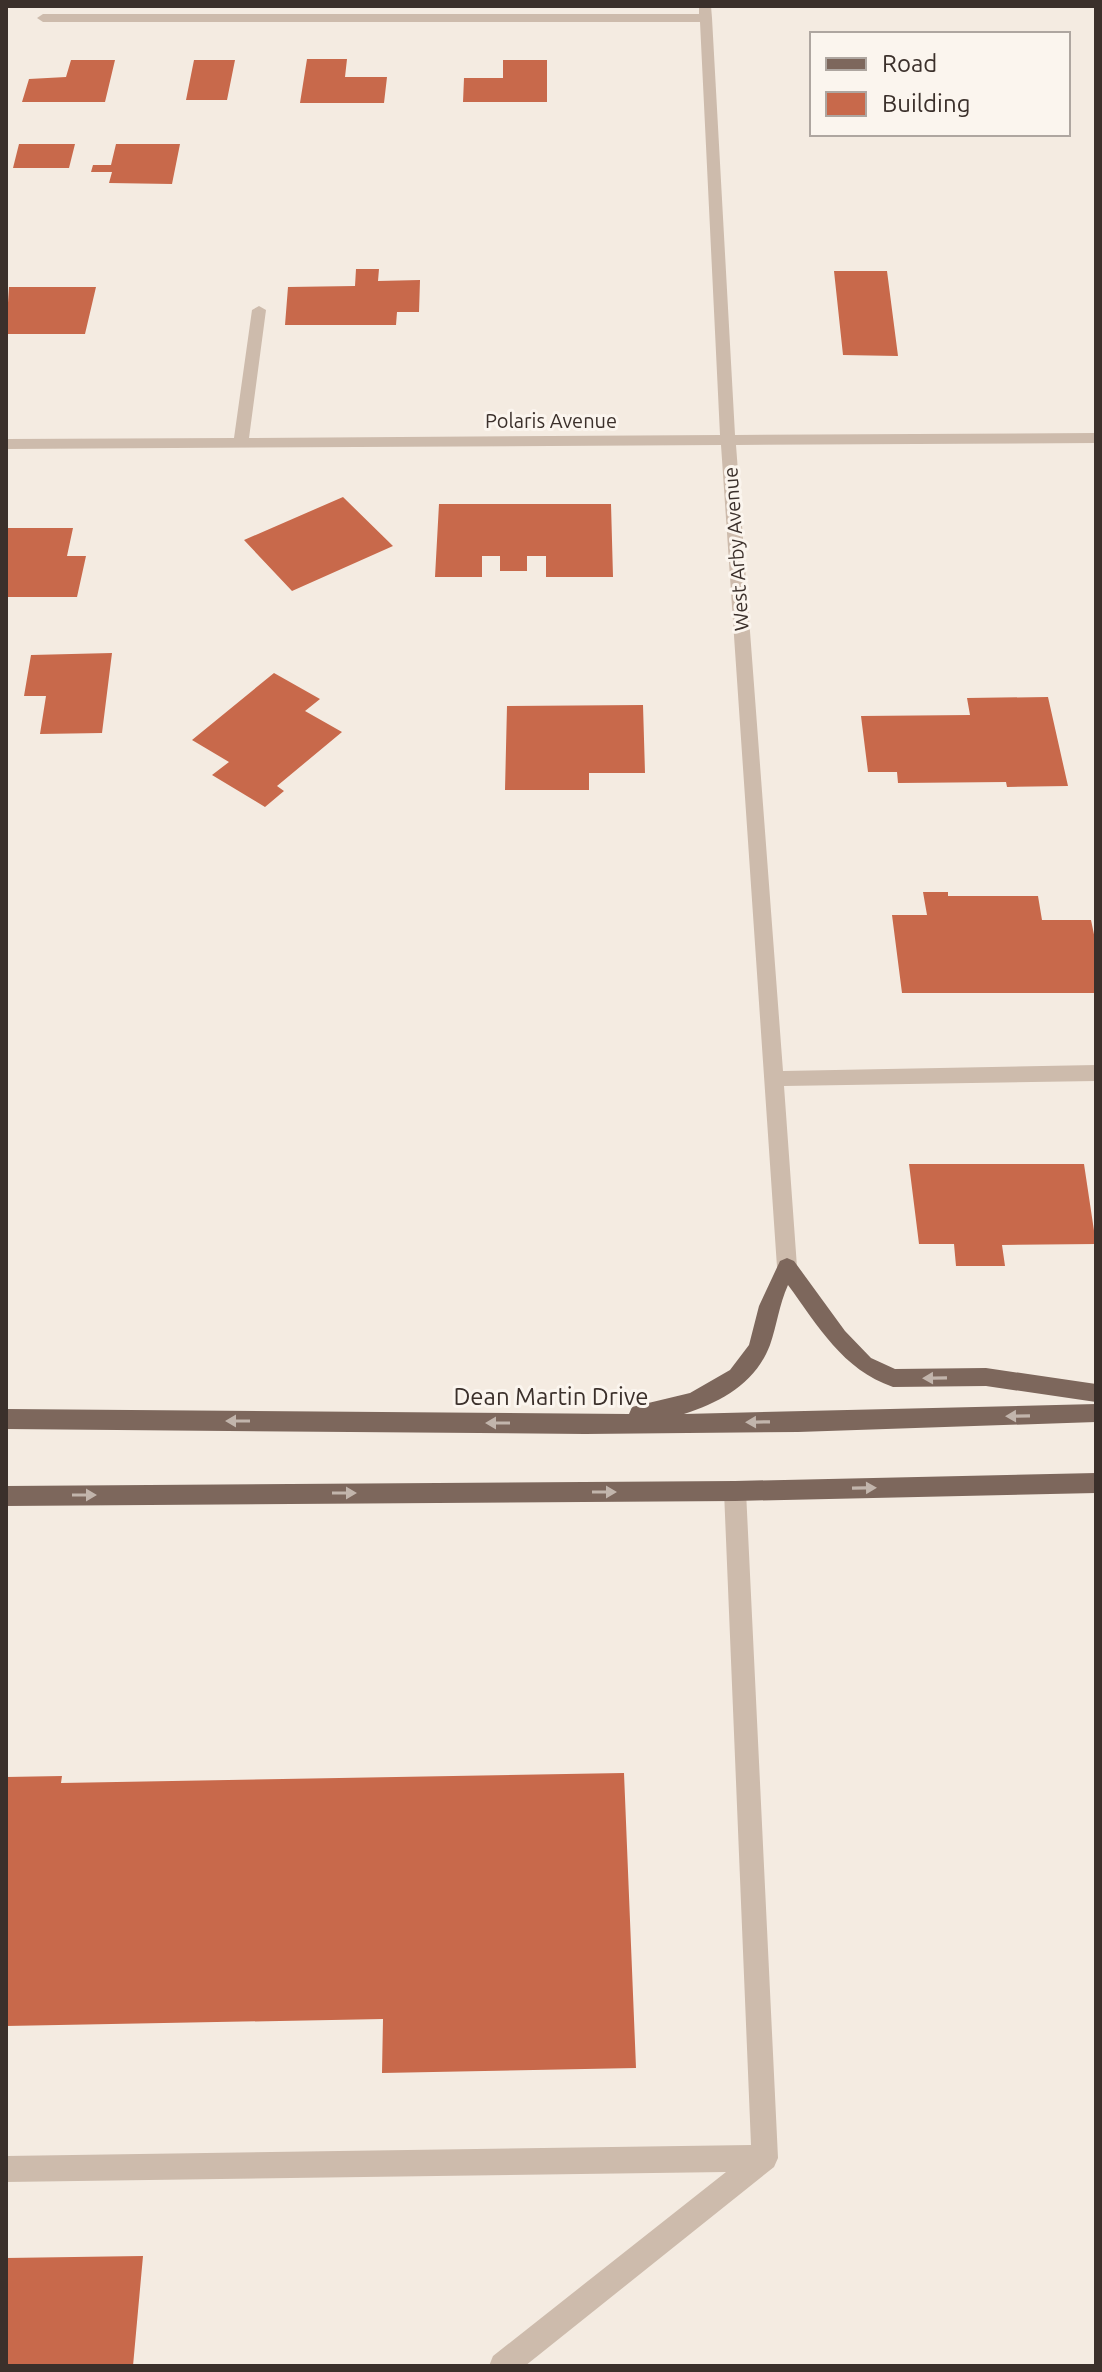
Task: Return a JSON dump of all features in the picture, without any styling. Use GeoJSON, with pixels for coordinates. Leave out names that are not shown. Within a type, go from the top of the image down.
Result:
{"type":"FeatureCollection","features":[{"type":"Feature","properties":{"kind":"main road"},"geometry":{"type":"LineString","coordinates":[[585,1424],[672,1408],[716,1393],[742,1373],[758,1347],[767,1312],[787,1267],[838,1337],[864,1364],[893,1378],[986,1377],[1096,1393]]}},
{"type":"Feature","properties":{"kind":"main road","name":"Dean Martin Drive"},"geometry":{"type":"LineString","coordinates":[[6,1419],[585,1424],[798,1422],[1096,1413]]}},
{"type":"Feature","properties":{"kind":"main road"},"geometry":{"type":"LineString","coordinates":[[6,1496],[735,1491],[1096,1483]]}},
{"type":"Feature","properties":{"kind":"street","name":"West Arby Avenue"},"geometry":{"type":"LineString","coordinates":[[43,18],[706,12],[728,440],[787,1267]]}},
{"type":"Feature","properties":{"kind":"street"},"geometry":{"type":"LineString","coordinates":[[241,442],[259,310]]}},
{"type":"Feature","properties":{"kind":"street","name":"Polaris Avenue"},"geometry":{"type":"LineString","coordinates":[[6,444],[1096,438]]}},
{"type":"Feature","properties":{"kind":"street"},"geometry":{"type":"LineString","coordinates":[[773,1079],[1096,1073]]}},
{"type":"Feature","properties":{"kind":"street"},"geometry":{"type":"LineString","coordinates":[[735,1491],[765,2158]]}},
{"type":"Feature","properties":{"kind":"street"},"geometry":{"type":"LineString","coordinates":[[6,2169],[765,2158]]}},
{"type":"Feature","properties":{"kind":"street"},"geometry":{"type":"LineString","coordinates":[[503,2366],[765,2158]]}},
{"type":"Feature","properties":{"kind":"building"},"geometry":{"type":"Polygon","coordinates":[[[307,59],[347,59],[345,77],[387,77],[384,103],[300,103],[307,59]]]}},
{"type":"Feature","properties":{"kind":"building"},"geometry":{"type":"Polygon","coordinates":[[[71,60],[115,60],[105,102],[22,102],[29,79],[66,77],[71,60]]]}},
{"type":"Feature","properties":{"kind":"building"},"geometry":{"type":"Polygon","coordinates":[[[194,60],[235,60],[227,100],[186,100],[194,60]]]}},
{"type":"Feature","properties":{"kind":"building"},"geometry":{"type":"Polygon","coordinates":[[[503,60],[547,60],[547,102],[463,102],[464,78],[503,78],[503,60]]]}},
{"type":"Feature","properties":{"kind":"building"},"geometry":{"type":"Polygon","coordinates":[[[19,144],[75,144],[69,168],[13,168],[19,144]]]}},
{"type":"Feature","properties":{"kind":"building"},"geometry":{"type":"Polygon","coordinates":[[[116,144],[180,144],[172,184],[109,183],[112,172],[91,172],[93,165],[111,165],[116,144]]]}},
{"type":"Feature","properties":{"kind":"building"},"geometry":{"type":"Polygon","coordinates":[[[356,269],[379,269],[378,281],[420,280],[419,312],[397,312],[396,325],[285,325],[288,287],[355,286],[356,269]]]}},
{"type":"Feature","properties":{"kind":"building"},"geometry":{"type":"Polygon","coordinates":[[[834,271],[887,271],[898,356],[843,355],[834,271]]]}},
{"type":"Feature","properties":{"kind":"building"},"geometry":{"type":"Polygon","coordinates":[[[9,287],[96,287],[85,334],[6,334],[9,287]]]}},
{"type":"Feature","properties":{"kind":"building"},"geometry":{"type":"Polygon","coordinates":[[[343,497],[393,546],[292,591],[244,540],[343,497]]]}},
{"type":"Feature","properties":{"kind":"building"},"geometry":{"type":"Polygon","coordinates":[[[439,504],[611,504],[613,577],[546,577],[546,556],[527,556],[527,571],[500,571],[500,556],[482,556],[482,577],[435,577],[439,504]]]}},
{"type":"Feature","properties":{"kind":"building"},"geometry":{"type":"Polygon","coordinates":[[[6,528],[73,528],[67,556],[86,556],[77,597],[6,597],[6,528]]]}},
{"type":"Feature","properties":{"kind":"building"},"geometry":{"type":"Polygon","coordinates":[[[112,653],[102,733],[40,734],[46,696],[24,696],[31,655],[112,653]]]}},
{"type":"Feature","properties":{"kind":"building"},"geometry":{"type":"Polygon","coordinates":[[[274,673],[320,699],[305,711],[342,732],[277,786],[284,791],[265,807],[212,775],[229,762],[192,740],[274,673]]]}},
{"type":"Feature","properties":{"kind":"building"},"geometry":{"type":"Polygon","coordinates":[[[1048,697],[1068,786],[1007,787],[1006,782],[898,783],[897,772],[868,772],[861,716],[970,715],[967,698],[1048,697]]]}},
{"type":"Feature","properties":{"kind":"building"},"geometry":{"type":"Polygon","coordinates":[[[643,705],[645,773],[589,773],[589,790],[505,790],[507,706],[643,705]]]}},
{"type":"Feature","properties":{"kind":"building"},"geometry":{"type":"Polygon","coordinates":[[[923,892],[948,892],[948,896],[1038,896],[1042,920],[1091,920],[1096,944],[1096,993],[902,993],[892,915],[927,915],[923,892]]]}},
{"type":"Feature","properties":{"kind":"building"},"geometry":{"type":"Polygon","coordinates":[[[909,1164],[1084,1164],[1096,1244],[1002,1245],[1005,1266],[956,1266],[954,1244],[919,1244],[909,1164]]]}},
{"type":"Feature","properties":{"kind":"building"},"geometry":{"type":"Polygon","coordinates":[[[624,1773],[636,2068],[382,2073],[383,2019],[6,2026],[6,1777],[62,1776],[61,1783],[624,1773]]]}},
{"type":"Feature","properties":{"kind":"building"},"geometry":{"type":"Polygon","coordinates":[[[143,2256],[133,2366],[6,2366],[6,2258],[143,2256]]]}}]}
